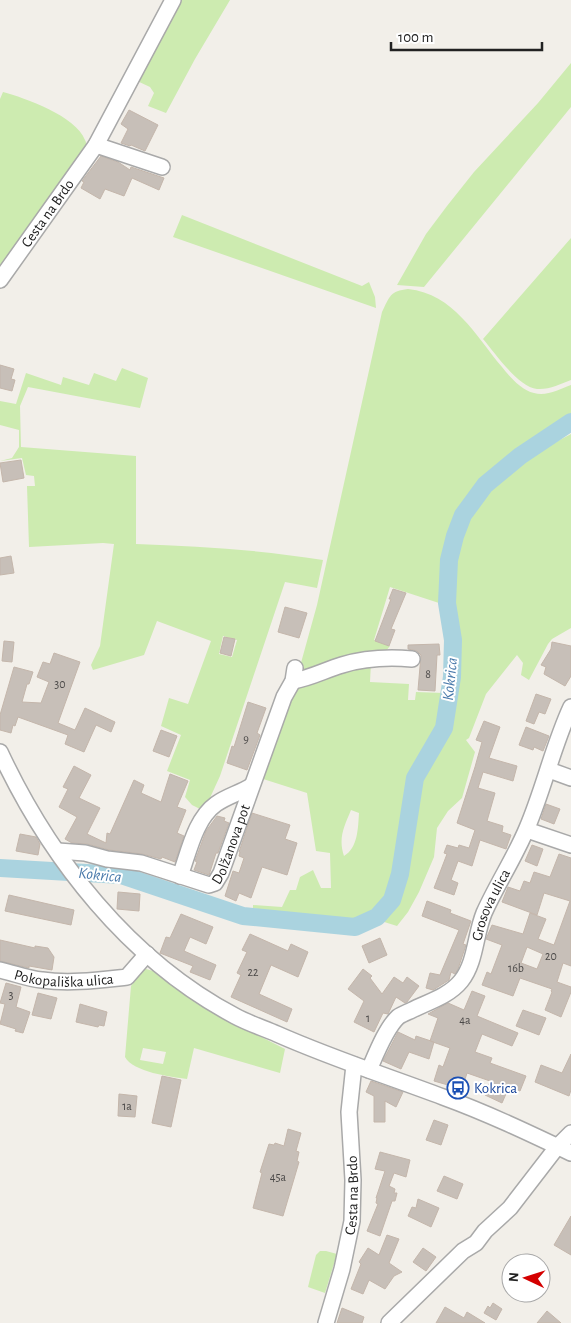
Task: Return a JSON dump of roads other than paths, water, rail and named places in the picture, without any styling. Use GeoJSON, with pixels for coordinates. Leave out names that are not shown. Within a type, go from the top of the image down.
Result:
{"type":"FeatureCollection","features":[{"type":"Feature","properties":{"kind":"street","name":"Cesta na Brdo"},"geometry":{"type":"LineString","coordinates":[[0,280],[96,145],[173,0]]}},
{"type":"Feature","properties":{"kind":"street"},"geometry":{"type":"LineString","coordinates":[[96,145],[162,167]]}},
{"type":"Feature","properties":{"kind":"street","name":"Dolžanova pot"},"geometry":{"type":"LineString","coordinates":[[58,851],[85,853],[106,859],[141,863],[209,885],[216,883],[294,674],[305,679],[342,665],[392,658],[412,659]]}},
{"type":"Feature","properties":{"kind":"street","name":"Grosova ulica"},"geometry":{"type":"LineString","coordinates":[[361,1067],[399,1016],[442,996],[461,980],[475,948],[483,916],[527,830],[549,770],[559,734],[571,707]]}},
{"type":"Feature","properties":{"kind":"street"},"geometry":{"type":"LineString","coordinates":[[0,752],[33,814],[84,888],[107,916],[147,954],[196,993],[236,1016],[361,1067],[467,1106],[571,1153]]}},
{"type":"Feature","properties":{"kind":"street"},"geometry":{"type":"LineString","coordinates":[[549,770],[571,778]]}},
{"type":"Feature","properties":{"kind":"street"},"geometry":{"type":"LineString","coordinates":[[180,876],[201,820],[215,804],[251,786]]}},
{"type":"Feature","properties":{"kind":"street"},"geometry":{"type":"LineString","coordinates":[[527,830],[571,845]]}},
{"type":"Feature","properties":{"kind":"street","name":"Pokopališka ulica"},"geometry":{"type":"LineString","coordinates":[[0,970],[39,980],[65,982],[102,980],[127,976],[147,954]]}},
{"type":"Feature","properties":{"kind":"street","name":"Cesta na Brdo"},"geometry":{"type":"LineString","coordinates":[[326,1323],[342,1269],[352,1221],[353,1198],[349,1112],[361,1067]]}},
{"type":"Feature","properties":{"kind":"street"},"geometry":{"type":"LineString","coordinates":[[390,1323],[463,1251],[476,1243],[485,1231],[510,1208],[557,1146],[571,1133]]}},
{"type":"Feature","properties":{"kind":"waterway","name":"Kokrica"},"geometry":{"type":"LineString","coordinates":[[0,868],[121,875],[243,916],[355,927],[377,917],[392,900],[400,874],[415,778],[444,728],[452,677],[453,640],[447,603],[449,560],[463,515],[485,485],[520,456],[571,422]]}},
{"type":"Feature","properties":{"kind":"place","name":"Kokrica"},"geometry":{"type":"Point","coordinates":[458,1088]}}]}
